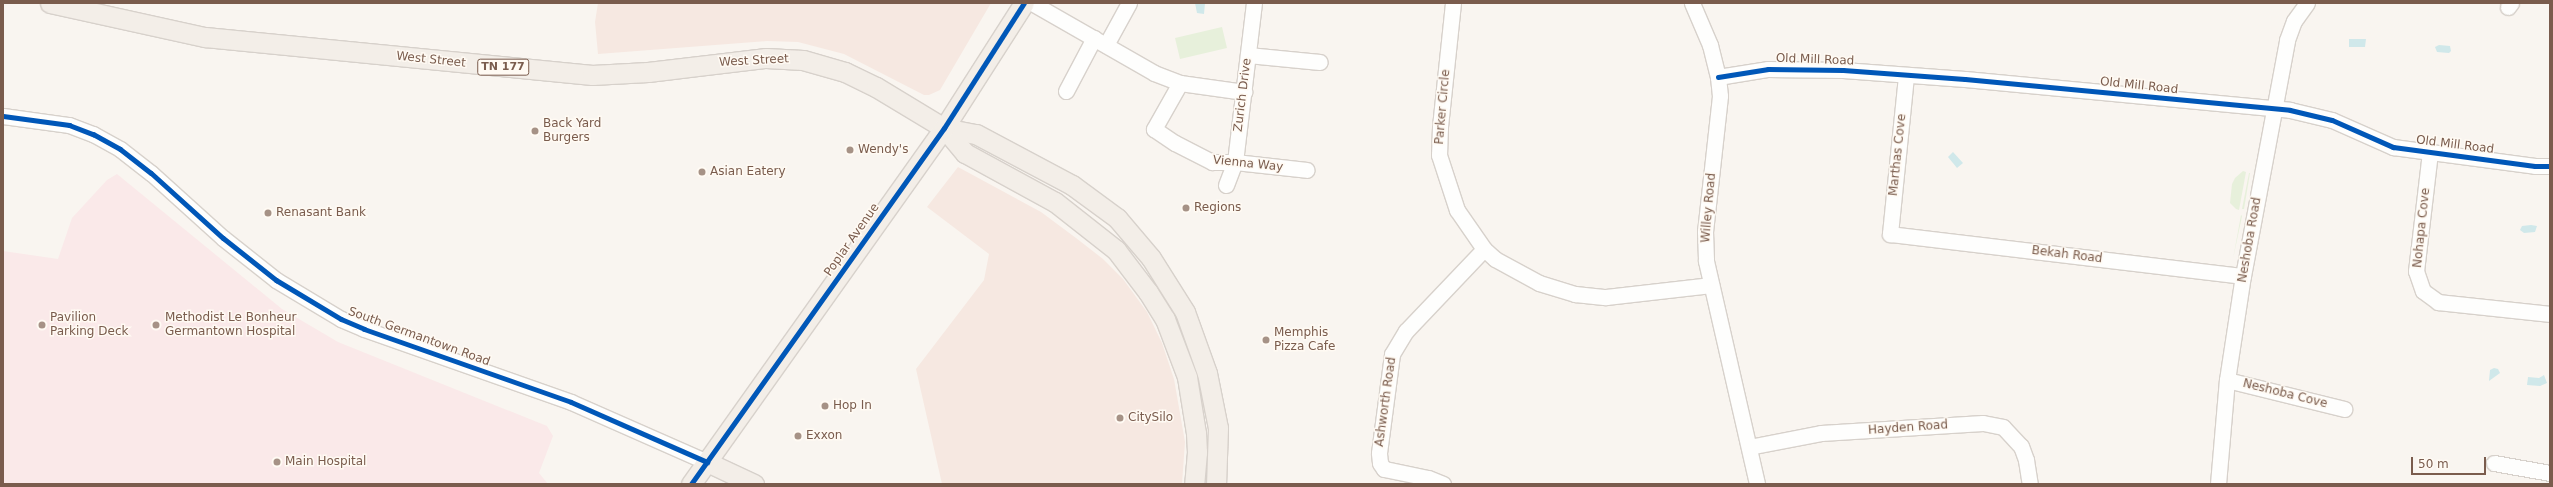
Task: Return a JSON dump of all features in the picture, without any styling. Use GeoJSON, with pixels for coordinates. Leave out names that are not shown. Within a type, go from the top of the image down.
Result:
{"type":"FeatureCollection","features":[{"type":"Feature","properties":{"kind":"main road","name":"West Street"},"geometry":{"type":"LineString","coordinates":[[50,3],[205,37],[592,75],[648,72],[766,58],[803,60],[845,72],[876,87],[944,128]]}},
{"type":"Feature","properties":{"kind":"main road","name":"Poplar Avenue"},"geometry":{"type":"LineString","coordinates":[[691,484],[944,128],[1024,3]]}},
{"type":"Feature","properties":{"kind":"main road"},"geometry":{"type":"LineString","coordinates":[[944,128],[965,153],[1055,202],[1116,250],[1148,292],[1165,319],[1187,377],[1196,433],[1197,452],[1194,484]]}},
{"type":"Feature","properties":{"kind":"main road"},"geometry":{"type":"LineString","coordinates":[[944,128],[976,134],[1072,185],[1116,218],[1151,258],[1185,312],[1207,374],[1218,428],[1216,484]]}},
{"type":"Feature","properties":{"kind":"main road","name":"South Germantown Road"},"geometry":{"type":"LineString","coordinates":[[707,462],[754,484]]}},
{"type":"Feature","properties":{"kind":"street"},"geometry":{"type":"LineString","coordinates":[[1032,3],[1138,65],[1180,83],[1244,92]]}},
{"type":"Feature","properties":{"kind":"street"},"geometry":{"type":"LineString","coordinates":[[1066,91],[1129,3]]}},
{"type":"Feature","properties":{"kind":"street","name":"Zurich Drive"},"geometry":{"type":"LineString","coordinates":[[1226,185],[1235,162],[1254,3]]}},
{"type":"Feature","properties":{"kind":"street","name":"Parker Circle"},"geometry":{"type":"LineString","coordinates":[[1454,3],[1440,127],[1439,155],[1458,210],[1484,249],[1495,259],[1539,283],[1575,294],[1606,297],[1712,285]]}},
{"type":"Feature","properties":{"kind":"street","name":"Willey Road"},"geometry":{"type":"LineString","coordinates":[[1692,3],[1710,46],[1718,77],[1720,96],[1706,232],[1706,261],[1757,484]]}},
{"type":"Feature","properties":{"kind":"street","name":"Neshoba Road"},"geometry":{"type":"LineString","coordinates":[[2218,484],[2227,380],[2243,276],[2290,31],[2307,3]]}},
{"type":"Feature","properties":{"kind":"street"},"geometry":{"type":"LineString","coordinates":[[1248,55],[1320,62]]}},
{"type":"Feature","properties":{"kind":"street","name":"Old Mill Road"},"geometry":{"type":"LineString","coordinates":[[1718,77],[1768,69],[1798,68],[1965,79],[2274,109],[2317,115],[2345,125],[2386,145],[2535,166],[2550,166]]}},
{"type":"Feature","properties":{"kind":"street","name":"Marthas Cove"},"geometry":{"type":"LineString","coordinates":[[1890,234],[1906,76]]}},
{"type":"Feature","properties":{"kind":"street","name":"Vienna Way"},"geometry":{"type":"LineString","coordinates":[[1180,83],[1154,129],[1175,144],[1212,162],[1235,162],[1307,170]]}},
{"type":"Feature","properties":{"kind":"street","name":"South Germantown Road"},"geometry":{"type":"LineString","coordinates":[[3,116],[69,125],[93,134],[120,149],[151,172],[223,238],[276,280],[341,318],[364,329],[571,402],[707,462]]}},
{"type":"Feature","properties":{"kind":"street","name":"Nohapa Cove"},"geometry":{"type":"LineString","coordinates":[[2430,152],[2416,271],[2423,291],[2438,302],[2550,314]]}},
{"type":"Feature","properties":{"kind":"street","name":"Bekah Road"},"geometry":{"type":"LineString","coordinates":[[1890,234],[2243,276]]}},
{"type":"Feature","properties":{"kind":"street","name":"Ashworth Road"},"geometry":{"type":"LineString","coordinates":[[1443,484],[1428,478],[1384,469],[1380,463],[1379,454],[1392,354],[1406,331],[1484,249]]}},
{"type":"Feature","properties":{"kind":"street","name":"Neshoba Cove"},"geometry":{"type":"LineString","coordinates":[[2227,380],[2344,409]]}},
{"type":"Feature","properties":{"kind":"street","name":"Hayden Road"},"geometry":{"type":"LineString","coordinates":[[1749,448],[1821,433],[1983,423],[2003,427],[2021,446],[2026,460],[2030,484]]}},
{"type":"Feature","properties":{"kind":"street"},"geometry":{"type":"LineString","coordinates":[[2494,463],[2550,473]]}},
{"type":"Feature","properties":{"kind":"shaded area"},"geometry":{"type":"Polygon","coordinates":[[[598,3],[991,3],[940,90],[929,95],[924,95],[844,54],[798,42],[767,41],[598,54],[595,22],[598,3]]]}},
{"type":"Feature","properties":{"kind":"shaded area"},"geometry":{"type":"Polygon","coordinates":[[[958,167],[1041,212],[1076,238],[1103,259],[1123,279],[1147,312],[1162,343],[1174,379],[1185,442],[1182,484],[942,484],[916,369],[984,280],[989,254],[927,207],[958,167]]]}},
{"type":"Feature","properties":{"kind":"shaded area","name":"Methodist Le Bonheur Germantown Hospital"},"geometry":{"type":"Polygon","coordinates":[[[117,174],[282,309],[338,342],[547,426],[553,436],[539,473],[548,484],[3,484],[3,251],[58,259],[72,218],[107,180],[117,174]]]}},
{"type":"Feature","properties":{"kind":"green space"},"geometry":{"type":"Polygon","coordinates":[[[1222,27],[1227,48],[1180,59],[1175,38],[1222,27]]]}},
{"type":"Feature","properties":{"kind":"green space"},"geometry":{"type":"Polygon","coordinates":[[[2243,171],[2246,172],[2239,210],[2230,203],[2232,184],[2235,178],[2243,171]]]}},
{"type":"Feature","properties":{"kind":"green space"},"geometry":{"type":"Polygon","coordinates":[[[2249,173],[2244,209],[2242,209],[2249,173]]]}},
{"type":"Feature","properties":{"kind":"green space"},"geometry":{"type":"Polygon","coordinates":[[[2241,215],[2242,216],[2233,259],[2241,215]]]}},
{"type":"Feature","properties":{"kind":"water"},"geometry":{"type":"Polygon","coordinates":[[[1195,3],[1205,3],[1204,14],[1197,13],[1195,3]]]}},
{"type":"Feature","properties":{"kind":"water"},"geometry":{"type":"Polygon","coordinates":[[[2349,39],[2366,39],[2365,47],[2349,47],[2349,39]]]}},
{"type":"Feature","properties":{"kind":"water"},"geometry":{"type":"Polygon","coordinates":[[[2439,45],[2450,46],[2451,51],[2449,53],[2437,52],[2435,47],[2439,45]]]}},
{"type":"Feature","properties":{"kind":"water"},"geometry":{"type":"Polygon","coordinates":[[[1953,152],[1963,163],[1957,168],[1948,157],[1953,152]]]}},
{"type":"Feature","properties":{"kind":"water"},"geometry":{"type":"Polygon","coordinates":[[[2522,226],[2537,226],[2535,232],[2524,233],[2520,230],[2522,226]]]}},
{"type":"Feature","properties":{"kind":"water"},"geometry":{"type":"Polygon","coordinates":[[[2494,368],[2498,369],[2500,373],[2489,381],[2490,370],[2494,368]]]}},
{"type":"Feature","properties":{"kind":"water"},"geometry":{"type":"Polygon","coordinates":[[[2544,375],[2547,383],[2540,386],[2527,385],[2528,377],[2539,378],[2544,375]]]}},
{"type":"Feature","properties":{"kind":"cycle path"},"geometry":{"type":"LineString","coordinates":[[691,484],[944,128],[1024,3]]}},
{"type":"Feature","properties":{"kind":"cycle path"},"geometry":{"type":"LineString","coordinates":[[1718,77],[1768,69],[1843,70],[1965,79],[2290,110],[2332,120],[2393,147],[2535,166],[2550,166]]}},
{"type":"Feature","properties":{"kind":"cycle path"},"geometry":{"type":"LineString","coordinates":[[3,116],[69,125],[93,134],[120,149],[151,173],[223,238],[276,280],[341,319],[364,329],[571,402],[707,462]]}},
{"type":"Feature","properties":{"kind":"place","name":"Back Yard Burgers"},"geometry":{"type":"Point","coordinates":[535,131]}},
{"type":"Feature","properties":{"kind":"place","name":"Wendy's"},"geometry":{"type":"Point","coordinates":[850,150]}},
{"type":"Feature","properties":{"kind":"place","name":"Asian Eatery"},"geometry":{"type":"Point","coordinates":[702,172]}},
{"type":"Feature","properties":{"kind":"place","name":"Regions"},"geometry":{"type":"Point","coordinates":[1186,208]}},
{"type":"Feature","properties":{"kind":"place","name":"Renasant Bank"},"geometry":{"type":"Point","coordinates":[268,213]}},
{"type":"Feature","properties":{"kind":"place","name":"Pavilion Parking Deck"},"geometry":{"type":"Point","coordinates":[42,325]}},
{"type":"Feature","properties":{"kind":"place","name":"Methodist Le Bonheur Germantown Hospital"},"geometry":{"type":"Point","coordinates":[156,325]}},
{"type":"Feature","properties":{"kind":"place","name":"Memphis Pizza Cafe"},"geometry":{"type":"Point","coordinates":[1266,340]}},
{"type":"Feature","properties":{"kind":"place","name":"Hop In"},"geometry":{"type":"Point","coordinates":[825,406]}},
{"type":"Feature","properties":{"kind":"place","name":"CitySilo"},"geometry":{"type":"Point","coordinates":[1120,418]}},
{"type":"Feature","properties":{"kind":"place","name":"Exxon"},"geometry":{"type":"Point","coordinates":[798,436]}},
{"type":"Feature","properties":{"kind":"place","name":"Main Hospital"},"geometry":{"type":"Point","coordinates":[277,462]}}]}
